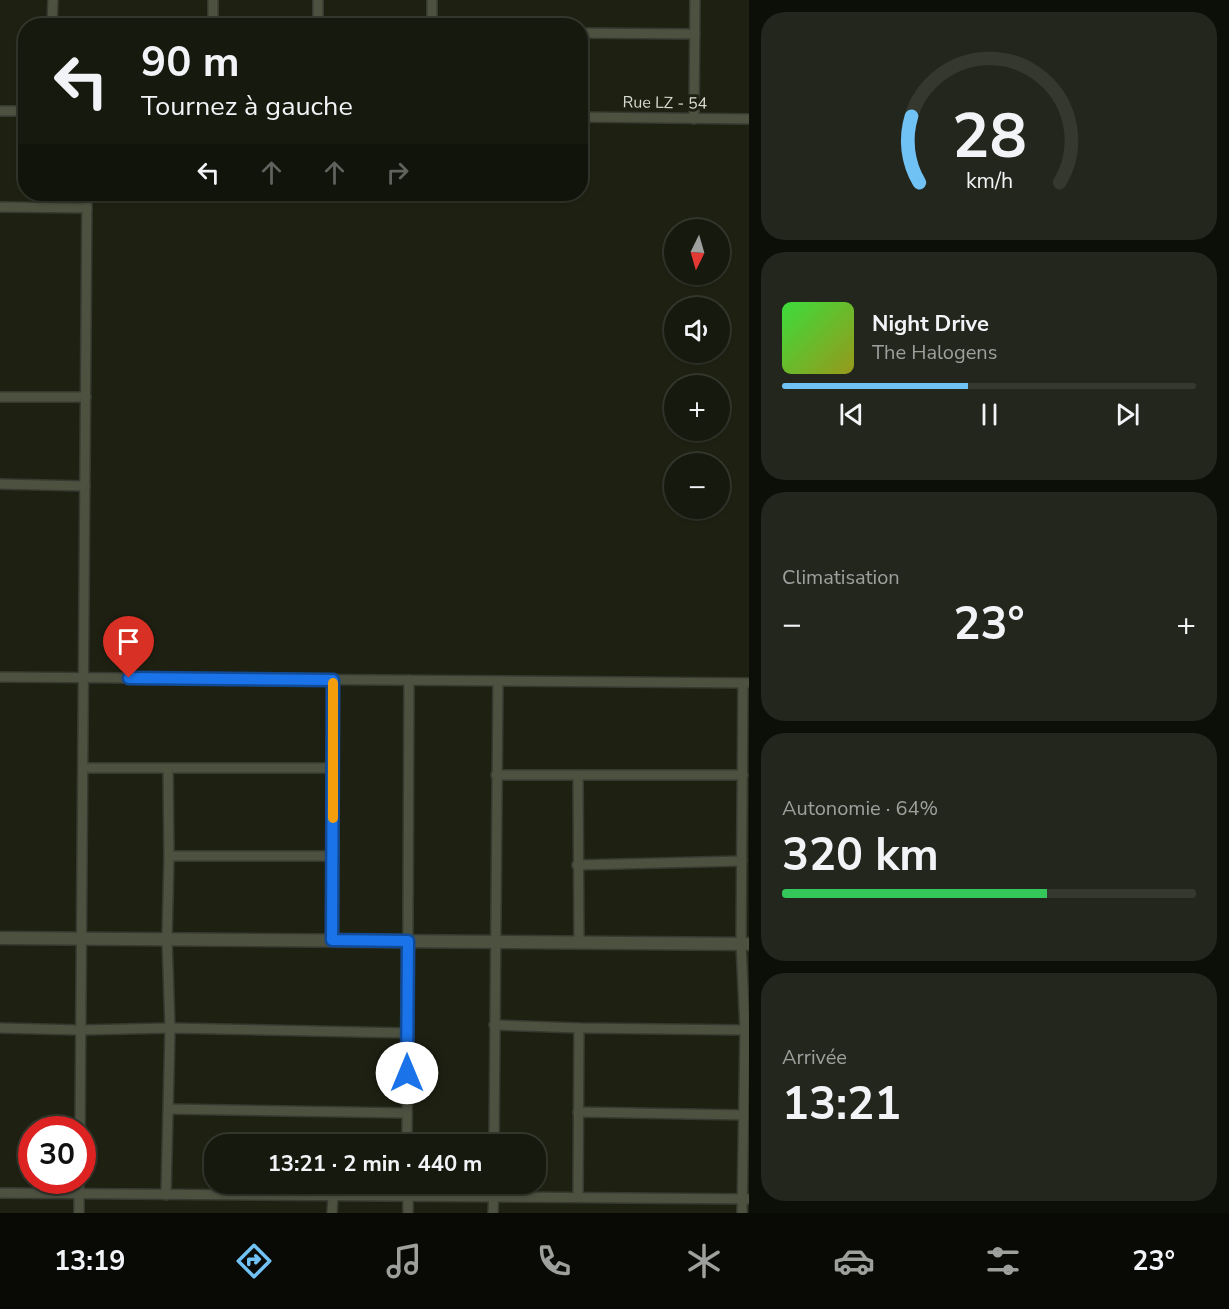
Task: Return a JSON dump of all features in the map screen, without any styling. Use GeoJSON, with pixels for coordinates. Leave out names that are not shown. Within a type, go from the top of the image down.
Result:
{"type":"FeatureCollection","features":[{"type":"Feature","properties":{"kind":"street"},"geometry":{"type":"LineString","coordinates":[[52,18],[53,0]]}},
{"type":"Feature","properties":{"kind":"street"},"geometry":{"type":"LineString","coordinates":[[213,0],[213,18]]}},
{"type":"Feature","properties":{"kind":"street"},"geometry":{"type":"LineString","coordinates":[[318,0],[318,18]]}},
{"type":"Feature","properties":{"kind":"street"},"geometry":{"type":"LineString","coordinates":[[432,0],[432,18]]}},
{"type":"Feature","properties":{"kind":"street"},"geometry":{"type":"LineString","coordinates":[[694,119],[696,0]]}},
{"type":"Feature","properties":{"kind":"street"},"geometry":{"type":"LineString","coordinates":[[588,33],[695,34]]}},
{"type":"Feature","properties":{"kind":"street"},"geometry":{"type":"LineString","coordinates":[[0,111],[18,111]]}},
{"type":"Feature","properties":{"kind":"street","name":"Rue LZ - 54"},"geometry":{"type":"LineString","coordinates":[[588,117],[749,119]]}},
{"type":"Feature","properties":{"kind":"street"},"geometry":{"type":"LineString","coordinates":[[80,1116],[87,201]]}},
{"type":"Feature","properties":{"kind":"street"},"geometry":{"type":"LineString","coordinates":[[0,207],[87,208]]}},
{"type":"Feature","properties":{"kind":"street"},"geometry":{"type":"LineString","coordinates":[[0,397],[86,397]]}},
{"type":"Feature","properties":{"kind":"street"},"geometry":{"type":"LineString","coordinates":[[0,484],[85,486]]}},
{"type":"Feature","properties":{"kind":"street"},"geometry":{"type":"LineString","coordinates":[[0,677],[746,683],[742,775],[746,1199],[742,1213]]}},
{"type":"Feature","properties":{"kind":"street"},"geometry":{"type":"LineString","coordinates":[[332,940],[333,680]]}},
{"type":"Feature","properties":{"kind":"street"},"geometry":{"type":"LineString","coordinates":[[407,1134],[409,680]]}},
{"type":"Feature","properties":{"kind":"street"},"geometry":{"type":"LineString","coordinates":[[494,1134],[498,681]]}},
{"type":"Feature","properties":{"kind":"street"},"geometry":{"type":"LineString","coordinates":[[83,768],[333,768]]}},
{"type":"Feature","properties":{"kind":"street"},"geometry":{"type":"LineString","coordinates":[[166,1195],[170,1028],[167,939],[168,768]]}},
{"type":"Feature","properties":{"kind":"street"},"geometry":{"type":"LineString","coordinates":[[496,775],[742,775]]}},
{"type":"Feature","properties":{"kind":"street"},"geometry":{"type":"LineString","coordinates":[[578,776],[579,942]]}},
{"type":"Feature","properties":{"kind":"street"},"geometry":{"type":"LineString","coordinates":[[169,856],[333,856]]}},
{"type":"Feature","properties":{"kind":"street"},"geometry":{"type":"LineString","coordinates":[[577,865],[742,861]]}},
{"type":"Feature","properties":{"kind":"street"},"geometry":{"type":"LineString","coordinates":[[0,938],[745,944]]}},
{"type":"Feature","properties":{"kind":"street"},"geometry":{"type":"LineString","coordinates":[[494,1025],[745,1030]]}},
{"type":"Feature","properties":{"kind":"street"},"geometry":{"type":"LineString","coordinates":[[0,1028],[80,1030],[170,1028],[407,1033]]}},
{"type":"Feature","properties":{"kind":"street"},"geometry":{"type":"LineString","coordinates":[[578,1197],[579,1028]]}},
{"type":"Feature","properties":{"kind":"street"},"geometry":{"type":"LineString","coordinates":[[169,1109],[407,1113]]}},
{"type":"Feature","properties":{"kind":"street"},"geometry":{"type":"LineString","coordinates":[[578,1112],[744,1114]]}},
{"type":"Feature","properties":{"kind":"street"},"geometry":{"type":"LineString","coordinates":[[0,1193],[18,1193]]}},
{"type":"Feature","properties":{"kind":"street"},"geometry":{"type":"LineString","coordinates":[[96,1193],[746,1199]]}},
{"type":"Feature","properties":{"kind":"street"},"geometry":{"type":"LineString","coordinates":[[79,1194],[79,1213]]}},
{"type":"Feature","properties":{"kind":"street"},"geometry":{"type":"LineString","coordinates":[[493,1213],[494,1194]]}},
{"type":"Feature","properties":{"kind":"street"},"geometry":{"type":"LineString","coordinates":[[332,1213],[333,1196]]}},
{"type":"Feature","properties":{"kind":"street"},"geometry":{"type":"LineString","coordinates":[[408,1197],[408,1213]]}},
{"type":"Feature","properties":{"kind":"slow traffic"},"geometry":{"type":"LineString","coordinates":[[333,683],[333,818]]}},
{"type":"Feature","properties":{"kind":"route"},"geometry":{"type":"LineString","coordinates":[[129,678],[333,680],[332,940],[408,941],[407,1073]]}}]}
